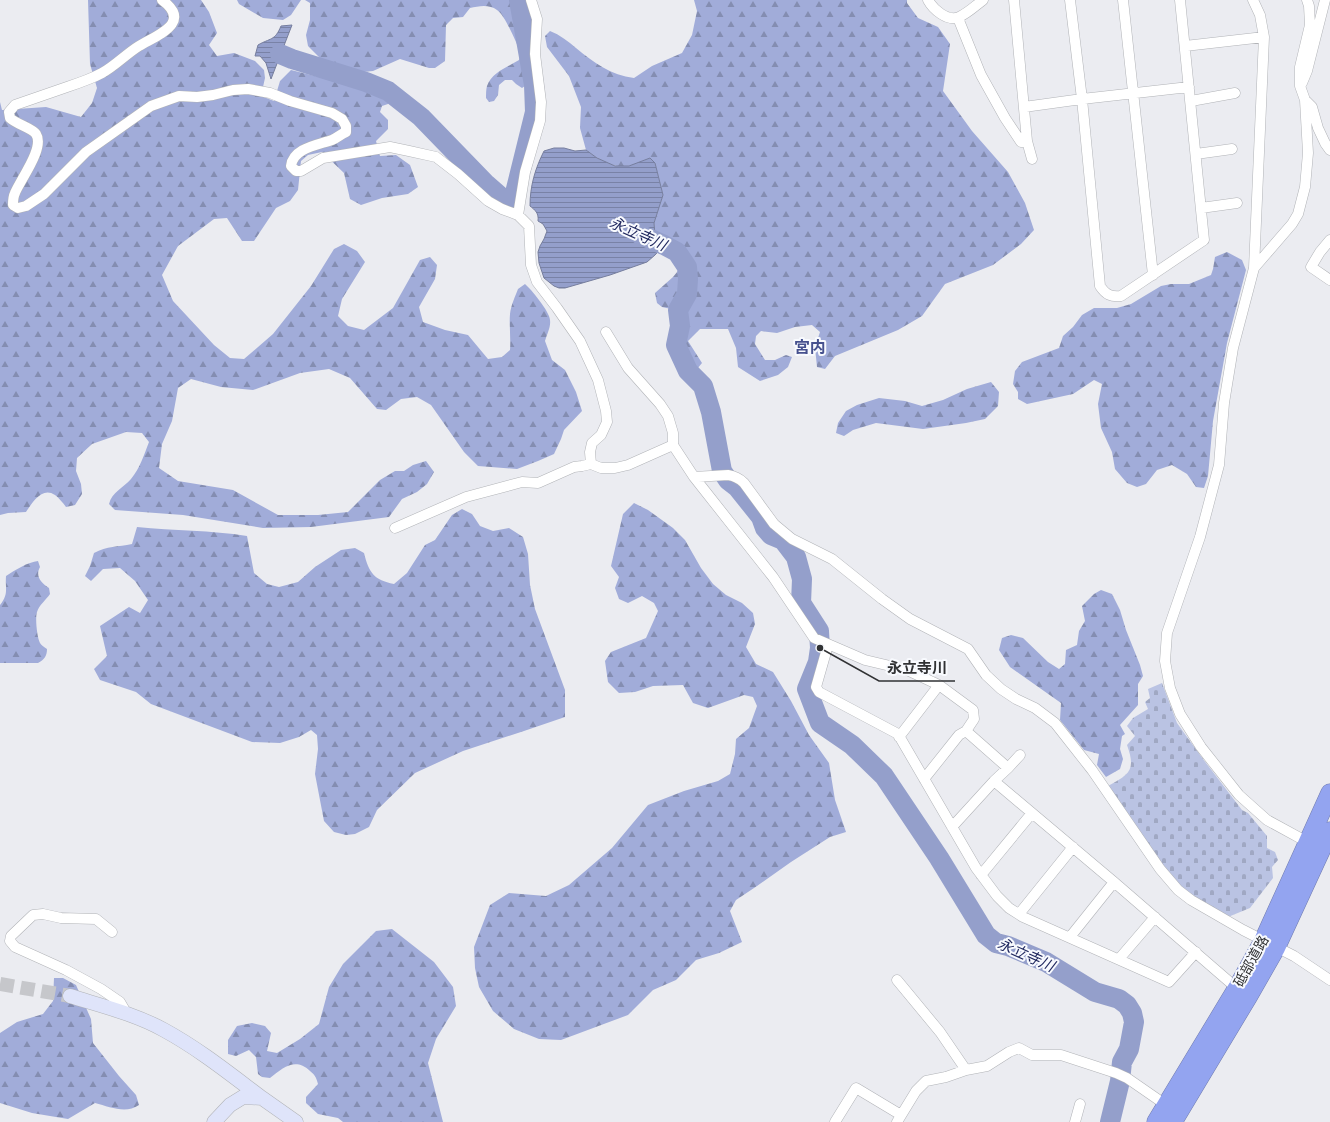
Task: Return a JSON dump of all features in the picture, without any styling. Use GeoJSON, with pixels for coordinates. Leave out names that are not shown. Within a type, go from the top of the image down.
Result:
{"type":"FeatureCollection","features":[{"type":"Feature","properties":{"kind":"highway","name":"砥部道路"},"geometry":{"type":"LineString","coordinates":[[1173,1122],[1269,944],[1315,846],[1330,792]]}},
{"type":"Feature","properties":{"kind":"highway","name":"砥部道路"},"geometry":{"type":"LineString","coordinates":[[1315,846],[1330,831]]}},
{"type":"Feature","properties":{"kind":"highway","name":"砥部道路"},"geometry":{"type":"LineString","coordinates":[[1156,1122],[1242,993]]}},
{"type":"Feature","properties":{"kind":"street"},"geometry":{"type":"LineString","coordinates":[[162,0],[174,12],[174,20],[171,26],[164,33],[138,46],[103,73],[15,105],[9,112],[10,118],[33,131],[38,140],[33,160],[15,192],[13,200],[14,205],[18,208],[26,206],[44,194],[86,152],[151,106],[179,96],[197,97],[233,90],[248,89],[270,93],[290,101],[332,113],[342,120],[346,126],[346,132],[332,140],[304,149],[292,161],[291,166],[296,171],[301,171],[323,158],[390,147],[436,157],[458,174],[488,201],[502,209],[518,214],[529,226],[531,265],[537,282],[580,341],[598,380],[606,411],[607,422],[601,435],[592,443],[590,452],[591,464]]}},
{"type":"Feature","properties":{"kind":"street"},"geometry":{"type":"LineString","coordinates":[[518,214],[525,172],[540,121],[540,102],[535,54],[537,19],[531,0]]}},
{"type":"Feature","properties":{"kind":"street"},"geometry":{"type":"LineString","coordinates":[[928,0],[932,7],[940,14],[951,18],[958,18],[983,0]]}},
{"type":"Feature","properties":{"kind":"street"},"geometry":{"type":"LineString","coordinates":[[1014,0],[1027,141],[1032,159]]}},
{"type":"Feature","properties":{"kind":"street"},"geometry":{"type":"LineString","coordinates":[[1070,0],[1082,99],[1100,286],[1104,293],[1112,297],[1122,296],[1204,240],[1180,0]]}},
{"type":"Feature","properties":{"kind":"street"},"geometry":{"type":"LineString","coordinates":[[1123,0],[1153,274]]}},
{"type":"Feature","properties":{"kind":"street"},"geometry":{"type":"LineString","coordinates":[[1253,0],[1260,15],[1264,37],[1254,268],[1233,348],[1224,403],[1219,465],[1200,537],[1167,633],[1165,661],[1170,688],[1180,714],[1201,747],[1239,795],[1267,820],[1315,846]]}},
{"type":"Feature","properties":{"kind":"street"},"geometry":{"type":"LineString","coordinates":[[1254,268],[1292,224],[1298,214],[1305,187],[1308,153],[1305,100],[1300,86],[1300,68],[1310,25],[1308,0]]}},
{"type":"Feature","properties":{"kind":"street"},"geometry":{"type":"LineString","coordinates":[[1300,86],[1307,71],[1325,0]]}},
{"type":"Feature","properties":{"kind":"street"},"geometry":{"type":"LineString","coordinates":[[958,18],[981,75],[1005,118],[1022,142],[1027,141]]}},
{"type":"Feature","properties":{"kind":"street"},"geometry":{"type":"LineString","coordinates":[[1185,46],[1264,37]]}},
{"type":"Feature","properties":{"kind":"street"},"geometry":{"type":"LineString","coordinates":[[1024,107],[1189,87]]}},
{"type":"Feature","properties":{"kind":"street"},"geometry":{"type":"LineString","coordinates":[[1191,101],[1235,93]]}},
{"type":"Feature","properties":{"kind":"street"},"geometry":{"type":"LineString","coordinates":[[1305,100],[1312,107],[1318,128],[1330,150]]}},
{"type":"Feature","properties":{"kind":"street"},"geometry":{"type":"LineString","coordinates":[[1196,154],[1232,149]]}},
{"type":"Feature","properties":{"kind":"street"},"geometry":{"type":"LineString","coordinates":[[1201,208],[1237,203]]}},
{"type":"Feature","properties":{"kind":"street"},"geometry":{"type":"LineString","coordinates":[[1330,240],[1320,252],[1311,267],[1330,280]]}},
{"type":"Feature","properties":{"kind":"street"},"geometry":{"type":"LineString","coordinates":[[606,332],[628,368],[660,404],[668,416],[674,444],[694,478],[773,577],[814,638],[865,660],[907,670],[939,685],[973,710],[974,719],[966,731],[959,735],[924,779]]}},
{"type":"Feature","properties":{"kind":"street"},"geometry":{"type":"LineString","coordinates":[[395,528],[466,497],[522,482],[538,483],[574,467],[591,464],[601,468],[614,468],[628,465],[674,444]]}},
{"type":"Feature","properties":{"kind":"street"},"geometry":{"type":"LineString","coordinates":[[694,478],[734,475],[744,483],[774,524],[792,539],[832,559],[882,599],[910,619],[968,649],[986,675],[1001,689],[1016,699],[1036,708],[1055,723],[1092,770],[1160,869],[1178,890],[1191,900],[1269,944],[1294,956],[1330,980]]}},
{"type":"Feature","properties":{"kind":"street"},"geometry":{"type":"LineString","coordinates":[[826,644],[816,687],[819,692],[898,734],[952,827],[982,875],[997,896],[1009,908],[1019,914],[1170,982],[1196,952]]}},
{"type":"Feature","properties":{"kind":"street"},"geometry":{"type":"LineString","coordinates":[[899,737],[939,685]]}},
{"type":"Feature","properties":{"kind":"street"},"geometry":{"type":"LineString","coordinates":[[966,731],[1008,768]]}},
{"type":"Feature","properties":{"kind":"street"},"geometry":{"type":"LineString","coordinates":[[952,827],[994,780],[1020,755]]}},
{"type":"Feature","properties":{"kind":"street"},"geometry":{"type":"LineString","coordinates":[[994,780],[1242,993]]}},
{"type":"Feature","properties":{"kind":"street"},"geometry":{"type":"LineString","coordinates":[[982,875],[1032,813]]}},
{"type":"Feature","properties":{"kind":"street"},"geometry":{"type":"LineString","coordinates":[[1019,914],[1073,847]]}},
{"type":"Feature","properties":{"kind":"street"},"geometry":{"type":"LineString","coordinates":[[1070,937],[1114,882]]}},
{"type":"Feature","properties":{"kind":"street"},"geometry":{"type":"LineString","coordinates":[[112,932],[96,919],[61,918],[43,914],[33,915],[11,936],[10,941],[15,946],[66,970],[101,989],[120,1002],[127,1014]]}},
{"type":"Feature","properties":{"kind":"street"},"geometry":{"type":"LineString","coordinates":[[1119,959],[1155,917]]}},
{"type":"Feature","properties":{"kind":"street"},"geometry":{"type":"LineString","coordinates":[[897,980],[940,1032],[966,1070]]}},
{"type":"Feature","properties":{"kind":"street"},"geometry":{"type":"LineString","coordinates":[[70,996],[127,1014],[164,1030],[220,1067],[296,1122]]}},
{"type":"Feature","properties":{"kind":"street"},"geometry":{"type":"LineString","coordinates":[[835,1122],[856,1088],[899,1118],[916,1091],[926,1081],[987,1066],[1009,1052],[1019,1048],[1032,1055],[1061,1055],[1116,1073],[1127,1078],[1166,1105]]}},
{"type":"Feature","properties":{"kind":"street"},"geometry":{"type":"LineString","coordinates":[[214,1122],[230,1105],[243,1097],[262,1098]]}},
{"type":"Feature","properties":{"kind":"street"},"geometry":{"type":"LineString","coordinates":[[1074,1122],[1080,1104]]}},
{"type":"Feature","properties":{"kind":"green space"},"geometry":{"type":"Polygon","coordinates":[[[88,0],[201,0],[209,12],[217,33],[209,45],[217,56],[234,53],[255,61],[264,70],[265,78],[261,96],[274,101],[280,81],[291,70],[380,91],[390,100],[388,104],[382,106],[380,112],[388,120],[388,129],[376,141],[380,156],[396,155],[410,165],[418,187],[408,194],[382,198],[361,205],[350,199],[344,173],[322,152],[308,155],[301,161],[298,190],[290,201],[276,208],[254,241],[242,241],[227,218],[214,219],[178,246],[162,275],[173,301],[214,345],[230,358],[244,359],[273,334],[311,286],[334,249],[344,244],[357,251],[365,262],[342,299],[338,316],[348,326],[364,330],[393,308],[420,260],[430,257],[437,265],[435,279],[419,307],[423,322],[445,330],[468,335],[488,359],[502,357],[510,350],[510,318],[513,301],[518,289],[525,284],[540,301],[549,316],[550,325],[545,341],[552,360],[565,370],[576,392],[582,411],[564,430],[554,454],[517,469],[478,466],[464,452],[431,405],[417,397],[401,399],[386,410],[377,409],[350,378],[329,369],[300,373],[253,390],[221,387],[191,379],[178,388],[172,421],[162,444],[159,468],[178,481],[233,490],[278,515],[318,515],[348,512],[380,480],[395,471],[404,471],[413,465],[426,461],[434,472],[427,484],[417,492],[402,499],[389,517],[311,527],[263,528],[183,515],[115,510],[109,504],[110,500],[115,493],[134,475],[142,461],[149,442],[142,433],[126,432],[92,444],[77,458],[76,471],[81,484],[82,494],[75,505],[66,507],[55,495],[46,493],[38,497],[26,512],[0,515],[0,102],[2,110],[46,107],[81,117],[92,103],[97,88],[90,64],[88,0]]]}},
{"type":"Feature","properties":{"kind":"green space"},"geometry":{"type":"Polygon","coordinates":[[[237,0],[301,0],[291,15],[283,20],[263,18],[239,4],[237,0]]]}},
{"type":"Feature","properties":{"kind":"green space"},"geometry":{"type":"Polygon","coordinates":[[[305,0],[522,0],[531,78],[528,84],[522,88],[512,80],[505,80],[499,85],[498,95],[494,101],[489,102],[486,98],[486,90],[489,81],[496,73],[519,60],[521,54],[504,18],[494,8],[480,6],[470,8],[463,17],[453,18],[446,25],[445,61],[435,68],[429,68],[400,59],[373,71],[353,73],[322,60],[308,46],[306,35],[310,20],[310,3],[305,0]]]}},
{"type":"Feature","properties":{"kind":"green space"},"geometry":{"type":"Polygon","coordinates":[[[694,0],[907,0],[907,3],[918,18],[938,27],[950,44],[943,91],[972,131],[1008,172],[1025,203],[1034,230],[1021,244],[993,265],[945,284],[922,316],[898,330],[835,356],[825,369],[817,367],[815,347],[820,332],[812,325],[795,327],[777,333],[761,331],[756,336],[755,344],[765,360],[775,360],[786,355],[792,357],[788,367],[778,375],[760,381],[738,367],[736,348],[728,329],[700,329],[688,341],[702,363],[697,369],[689,363],[678,345],[684,315],[680,311],[662,307],[657,303],[655,293],[673,277],[682,266],[681,249],[664,242],[655,235],[654,223],[663,195],[655,163],[650,158],[637,164],[623,167],[617,166],[601,160],[586,150],[580,128],[581,107],[569,76],[547,47],[545,36],[550,31],[564,38],[589,59],[603,68],[634,78],[652,66],[682,53],[692,35],[697,11],[694,0]]]}},
{"type":"Feature","properties":{"kind":"green space"},"geometry":{"type":"Polygon","coordinates":[[[1227,252],[1242,260],[1246,270],[1227,343],[1213,421],[1208,476],[1204,488],[1196,487],[1187,474],[1172,465],[1157,470],[1146,484],[1137,487],[1127,483],[1115,469],[1112,452],[1101,428],[1098,404],[1102,384],[1094,380],[1073,394],[1027,404],[1018,399],[1018,392],[1013,384],[1015,371],[1022,362],[1059,348],[1063,336],[1073,327],[1082,315],[1094,308],[1117,308],[1131,304],[1161,286],[1171,284],[1189,284],[1211,275],[1215,257],[1227,252]]]}},
{"type":"Feature","properties":{"kind":"green space"},"geometry":{"type":"Polygon","coordinates":[[[991,382],[999,392],[998,406],[985,419],[923,429],[876,423],[853,430],[844,436],[836,433],[838,423],[846,411],[857,405],[879,398],[905,401],[922,406],[943,400],[967,389],[991,382]]]}},
{"type":"Feature","properties":{"kind":"green space"},"geometry":{"type":"Polygon","coordinates":[[[634,503],[648,510],[673,528],[685,540],[701,568],[713,584],[726,595],[742,603],[753,613],[755,624],[746,647],[756,664],[773,672],[791,701],[809,735],[829,763],[835,800],[846,832],[830,837],[736,900],[730,911],[742,942],[719,953],[696,960],[676,980],[653,990],[628,1015],[561,1040],[539,1039],[514,1029],[493,1011],[479,987],[475,968],[474,947],[490,905],[509,893],[546,896],[569,885],[612,848],[648,805],[684,791],[718,781],[730,774],[735,754],[736,739],[749,728],[757,706],[753,697],[744,695],[708,708],[693,703],[683,685],[653,686],[635,692],[619,693],[608,682],[605,661],[611,652],[646,638],[658,611],[654,603],[642,596],[628,603],[619,599],[615,588],[619,577],[611,566],[623,514],[634,503]]]}},
{"type":"Feature","properties":{"kind":"green space"},"geometry":{"type":"Polygon","coordinates":[[[462,509],[472,514],[480,526],[493,531],[509,528],[523,537],[528,554],[530,585],[535,609],[565,690],[565,717],[463,751],[415,773],[377,810],[369,827],[355,834],[346,835],[334,832],[324,821],[315,774],[318,749],[317,735],[311,730],[299,737],[280,743],[252,742],[151,704],[136,692],[100,680],[94,669],[107,656],[100,626],[129,607],[140,613],[148,600],[135,581],[120,568],[103,569],[91,581],[85,576],[94,553],[108,548],[132,544],[137,527],[247,536],[254,573],[267,584],[279,587],[298,582],[315,567],[341,550],[355,548],[364,553],[370,571],[377,578],[394,584],[407,573],[425,545],[435,540],[452,515],[462,509]]]}},
{"type":"Feature","properties":{"kind":"green space"},"geometry":{"type":"Polygon","coordinates":[[[38,561],[40,567],[38,573],[41,582],[49,588],[50,594],[39,607],[36,615],[38,636],[40,644],[47,649],[46,656],[38,663],[0,663],[0,605],[6,594],[6,576],[17,569],[38,561]]]}},
{"type":"Feature","properties":{"kind":"green space"},"geometry":{"type":"Polygon","coordinates":[[[1101,590],[1112,594],[1120,610],[1143,676],[1138,684],[1138,705],[1120,725],[1125,734],[1122,736],[1120,749],[1123,759],[1120,769],[1106,777],[1097,765],[1099,754],[1084,750],[1060,720],[1061,703],[1010,667],[999,650],[1002,638],[1011,635],[1023,638],[1048,662],[1059,669],[1065,664],[1066,650],[1077,645],[1079,631],[1085,621],[1082,606],[1094,594],[1101,590]]]}},
{"type":"Feature","properties":{"kind":"green space"},"geometry":{"type":"Polygon","coordinates":[[[1162,683],[1177,723],[1242,810],[1248,813],[1267,836],[1267,848],[1275,852],[1278,860],[1272,867],[1273,878],[1250,908],[1228,917],[1181,889],[1163,866],[1108,786],[1122,778],[1129,770],[1131,760],[1127,745],[1135,736],[1127,726],[1133,718],[1148,709],[1145,702],[1150,698],[1148,689],[1162,683]]]}},
{"type":"Feature","properties":{"kind":"green space"},"geometry":{"type":"Polygon","coordinates":[[[392,929],[434,962],[453,987],[456,1006],[436,1039],[428,1063],[443,1122],[343,1122],[338,1118],[318,1114],[306,1103],[306,1097],[318,1084],[312,1072],[305,1067],[294,1064],[284,1068],[270,1078],[262,1077],[258,1074],[256,1057],[249,1050],[236,1056],[228,1054],[228,1040],[237,1026],[252,1023],[265,1026],[271,1033],[267,1051],[277,1053],[300,1039],[319,1024],[329,987],[343,964],[376,931],[392,929]]]}},
{"type":"Feature","properties":{"kind":"green space"},"geometry":{"type":"Polygon","coordinates":[[[54,978],[63,978],[76,985],[91,1019],[93,1043],[136,1095],[139,1105],[134,1108],[123,1109],[112,1108],[95,1103],[68,1119],[32,1113],[0,1103],[0,1033],[17,1022],[43,1014],[53,1001],[54,978]]]}},
{"type":"Feature","properties":{"kind":"water"},"geometry":{"type":"Polygon","coordinates":[[[292,25],[271,79],[266,63],[260,56],[255,56],[258,45],[274,37],[281,26],[292,25]]]}},
{"type":"Feature","properties":{"kind":"water"},"geometry":{"type":"Polygon","coordinates":[[[554,148],[564,148],[575,151],[586,150],[597,158],[615,166],[629,166],[650,158],[655,163],[663,195],[654,223],[655,235],[664,242],[664,245],[655,255],[647,262],[610,275],[565,288],[554,286],[544,278],[539,263],[538,252],[547,231],[543,224],[538,221],[535,210],[530,206],[530,199],[536,171],[544,151],[554,148]]]}},
{"type":"Feature","properties":{"kind":"waterway","name":"永立寺川"},"geometry":{"type":"LineString","coordinates":[[513,201],[535,112],[534,85],[519,0]]}},
{"type":"Feature","properties":{"kind":"waterway"},"geometry":{"type":"LineString","coordinates":[[280,54],[366,82],[388,91],[421,117],[485,183],[501,197],[512,201]]}},
{"type":"Feature","properties":{"kind":"waterway","name":"永立寺川"},"geometry":{"type":"LineString","coordinates":[[639,234],[677,252],[687,267],[687,294],[678,310],[680,326],[676,345],[688,371],[703,386],[711,412],[722,471],[728,480],[737,487],[761,517],[765,528],[771,535],[783,540],[796,557],[802,579],[801,603],[819,631],[820,648],[818,662],[807,689],[820,723],[852,745],[884,776],[939,858],[986,935],[996,943],[1008,946],[1046,962],[1095,992],[1119,999],[1127,1005],[1132,1013],[1134,1022],[1129,1049],[1122,1062],[1120,1081],[1110,1122]]}},
{"type":"Feature","properties":{"kind":"tunnel"},"geometry":{"type":"LineString","coordinates":[[0,984],[70,996]]}},
{"type":"Feature","properties":{"kind":"place","name":"永立寺川"},"geometry":{"type":"Point","coordinates":[820,648]}},
{"type":"Feature","properties":{"kind":"district","name":"宮内"},"geometry":{"type":"Point","coordinates":[810,347]}}]}
